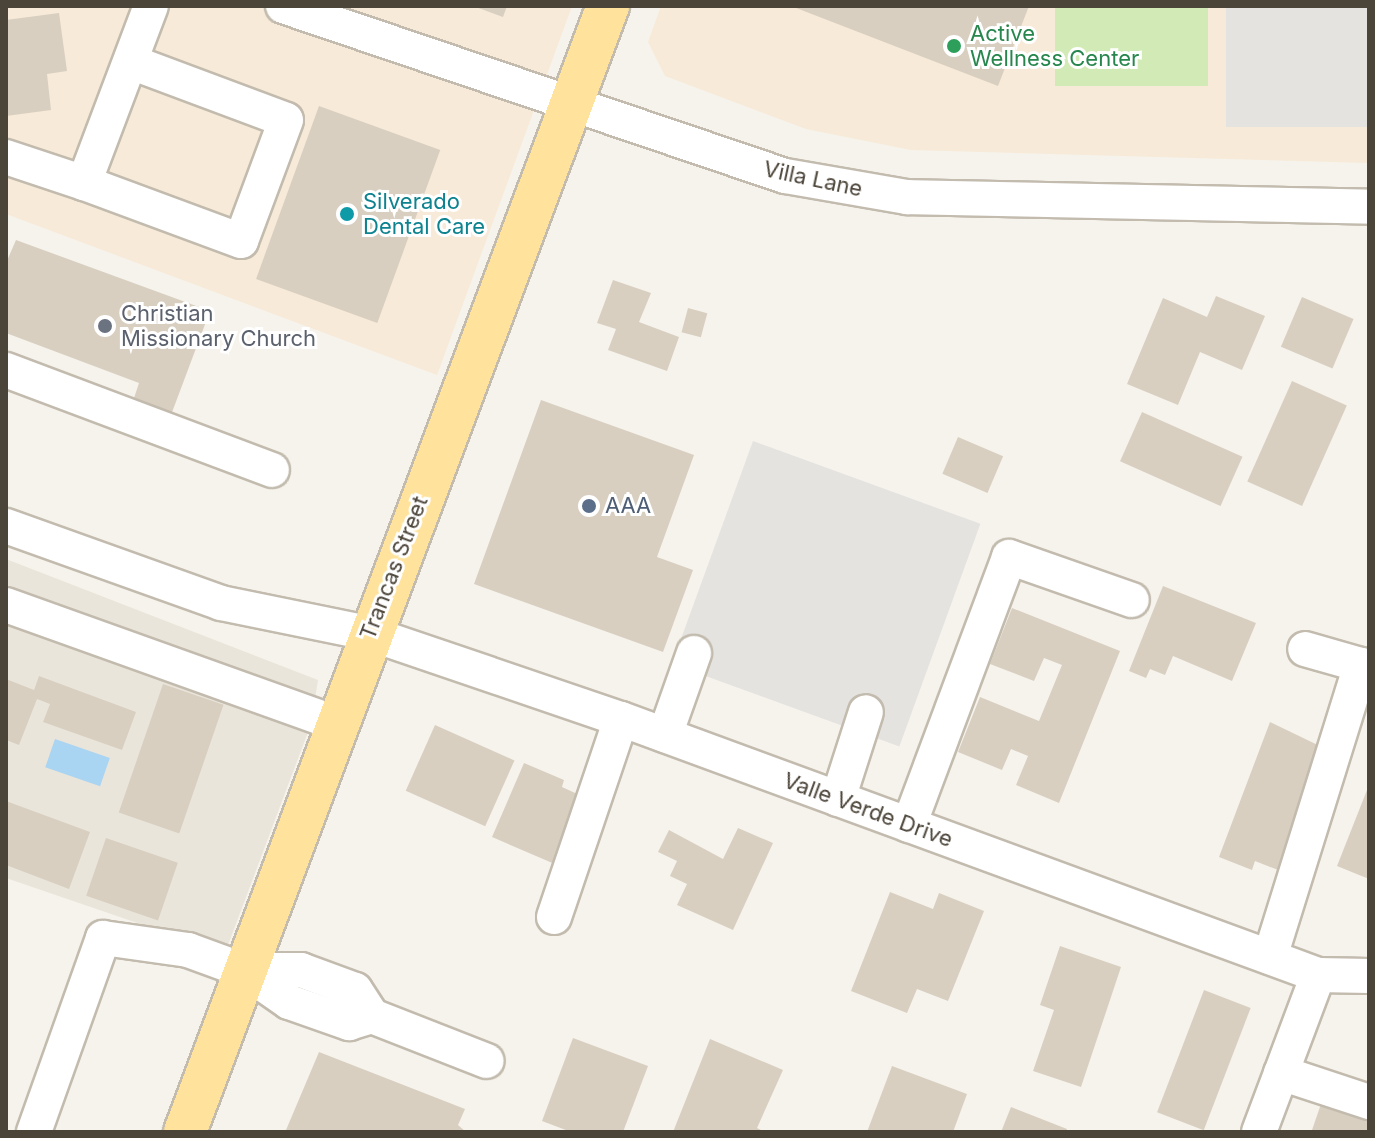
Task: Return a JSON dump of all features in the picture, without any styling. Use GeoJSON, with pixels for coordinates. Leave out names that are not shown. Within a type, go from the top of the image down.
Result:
{"type":"FeatureCollection","features":[{"type":"Feature","properties":{"kind":"main road","name":"Trancas Street"},"geometry":{"type":"LineString","coordinates":[[185,1132],[368,633],[608,6]]}},
{"type":"Feature","properties":{"kind":"street"},"geometry":{"type":"LineString","coordinates":[[84,183],[151,6]]}},
{"type":"Feature","properties":{"kind":"street","name":"Villa Lane"},"geometry":{"type":"LineString","coordinates":[[286,6],[785,176],[907,197],[1369,207]]}},
{"type":"Feature","properties":{"kind":"street"},"geometry":{"type":"LineString","coordinates":[[6,157],[241,241],[286,120],[131,62]]}},
{"type":"Feature","properties":{"kind":"street"},"geometry":{"type":"LineString","coordinates":[[6,370],[272,470]]}},
{"type":"Feature","properties":{"kind":"street","name":"Valle Verde Drive"},"geometry":{"type":"LineString","coordinates":[[6,526],[221,603],[368,633],[621,719],[1318,975],[1369,976]]}},
{"type":"Feature","properties":{"kind":"street"},"geometry":{"type":"LineString","coordinates":[[909,825],[1009,557],[1132,600]]}},
{"type":"Feature","properties":{"kind":"street"},"geometry":{"type":"LineString","coordinates":[[6,605],[336,723]]}},
{"type":"Feature","properties":{"kind":"street"},"geometry":{"type":"LineString","coordinates":[[1270,957],[1361,665],[1305,649]]}},
{"type":"Feature","properties":{"kind":"street"},"geometry":{"type":"LineString","coordinates":[[665,735],[694,653]]}},
{"type":"Feature","properties":{"kind":"street"},"geometry":{"type":"LineString","coordinates":[[838,799],[866,712]]}},
{"type":"Feature","properties":{"kind":"street"},"geometry":{"type":"LineString","coordinates":[[554,917],[621,719]]}},
{"type":"Feature","properties":{"kind":"street"},"geometry":{"type":"LineString","coordinates":[[34,1132],[103,938],[188,950],[243,970],[304,1008],[349,1023],[372,1016],[487,1061]]}},
{"type":"Feature","properties":{"kind":"street"},"geometry":{"type":"LineString","coordinates":[[1259,1132],[1318,975]]}},
{"type":"Feature","properties":{"kind":"street"},"geometry":{"type":"LineString","coordinates":[[1281,1073],[1369,1102]]}},
{"type":"Feature","properties":{"kind":"shaded area"},"geometry":{"type":"Polygon","coordinates":[[[6,6],[572,6],[437,375],[6,214],[6,6]]]}},
{"type":"Feature","properties":{"kind":"shaded area"},"geometry":{"type":"Polygon","coordinates":[[[661,6],[1369,6],[1369,163],[911,150],[806,129],[665,76],[648,42],[661,6]]]}},
{"type":"Feature","properties":{"kind":"shaded area"},"geometry":{"type":"Polygon","coordinates":[[[1226,6],[1369,6],[1369,127],[1226,127],[1226,6]]]}},
{"type":"Feature","properties":{"kind":"shaded area"},"geometry":{"type":"Polygon","coordinates":[[[753,441],[980,524],[899,746],[672,664],[753,441]]]}},
{"type":"Feature","properties":{"kind":"shaded area"},"geometry":{"type":"Polygon","coordinates":[[[6,559],[318,680],[311,724],[225,953],[6,878],[6,559]]]}},
{"type":"Feature","properties":{"kind":"green space"},"geometry":{"type":"Polygon","coordinates":[[[1055,6],[1208,6],[1208,86],[1055,86],[1055,6]]]}},
{"type":"Feature","properties":{"kind":"water"},"geometry":{"type":"Polygon","coordinates":[[[55,739],[110,758],[100,786],[45,767],[55,739]]]}},
{"type":"Feature","properties":{"kind":"building"},"geometry":{"type":"Polygon","coordinates":[[[473,6],[507,6],[503,17],[473,6]]]}},
{"type":"Feature","properties":{"kind":"building","name":"Active Wellness Center"},"geometry":{"type":"Polygon","coordinates":[[[791,6],[1029,6],[998,86],[791,6]]]}},
{"type":"Feature","properties":{"kind":"building"},"geometry":{"type":"Polygon","coordinates":[[[59,13],[67,71],[47,74],[51,110],[6,116],[6,20],[59,13]]]}},
{"type":"Feature","properties":{"kind":"building","name":"Silverado Dental Care"},"geometry":{"type":"Polygon","coordinates":[[[319,106],[440,150],[377,323],[256,279],[319,106]]]}},
{"type":"Feature","properties":{"kind":"building","name":"Christian Missionary Church"},"geometry":{"type":"Polygon","coordinates":[[[16,240],[210,311],[171,415],[133,401],[139,383],[6,333],[6,263],[16,240]]]}},
{"type":"Feature","properties":{"kind":"building"},"geometry":{"type":"Polygon","coordinates":[[[613,280],[651,293],[639,322],[679,337],[667,371],[608,350],[616,329],[597,323],[613,280]]]}},
{"type":"Feature","properties":{"kind":"building"},"geometry":{"type":"Polygon","coordinates":[[[1216,296],[1265,316],[1242,370],[1200,352],[1178,405],[1127,384],[1163,298],[1207,317],[1216,296]]]}},
{"type":"Feature","properties":{"kind":"building"},"geometry":{"type":"Polygon","coordinates":[[[1302,297],[1354,319],[1332,369],[1281,347],[1302,297]]]}},
{"type":"Feature","properties":{"kind":"building"},"geometry":{"type":"Polygon","coordinates":[[[688,308],[707,313],[701,337],[682,332],[688,308]]]}},
{"type":"Feature","properties":{"kind":"building"},"geometry":{"type":"Polygon","coordinates":[[[1292,381],[1347,405],[1302,506],[1247,481],[1292,381]]]}},
{"type":"Feature","properties":{"kind":"building","name":"AAA"},"geometry":{"type":"Polygon","coordinates":[[[541,400],[694,455],[657,557],[693,570],[663,652],[474,584],[541,400]]]}},
{"type":"Feature","properties":{"kind":"building"},"geometry":{"type":"Polygon","coordinates":[[[1142,412],[1242,457],[1221,506],[1120,461],[1142,412]]]}},
{"type":"Feature","properties":{"kind":"building"},"geometry":{"type":"Polygon","coordinates":[[[958,437],[1003,456],[987,493],[942,474],[958,437]]]}},
{"type":"Feature","properties":{"kind":"building"},"geometry":{"type":"Polygon","coordinates":[[[1163,586],[1256,623],[1232,681],[1173,656],[1165,675],[1150,669],[1146,678],[1129,671],[1163,586]]]}},
{"type":"Feature","properties":{"kind":"building"},"geometry":{"type":"Polygon","coordinates":[[[1012,608],[1120,651],[1059,803],[1016,785],[1028,756],[1011,749],[1002,770],[958,752],[980,697],[1039,721],[1062,665],[1044,658],[1034,681],[990,664],[1012,608]]]}},
{"type":"Feature","properties":{"kind":"building"},"geometry":{"type":"Polygon","coordinates":[[[39,676],[136,712],[122,750],[43,722],[50,704],[37,699],[19,745],[6,740],[6,679],[34,690],[39,676]]]}},
{"type":"Feature","properties":{"kind":"building"},"geometry":{"type":"Polygon","coordinates":[[[163,684],[224,705],[179,833],[119,813],[163,684]]]}},
{"type":"Feature","properties":{"kind":"building"},"geometry":{"type":"Polygon","coordinates":[[[1270,722],[1324,748],[1278,870],[1255,861],[1252,870],[1219,857],[1270,722]]]}},
{"type":"Feature","properties":{"kind":"building"},"geometry":{"type":"Polygon","coordinates":[[[435,725],[514,760],[485,826],[406,791],[435,725]]]}},
{"type":"Feature","properties":{"kind":"building"},"geometry":{"type":"Polygon","coordinates":[[[524,763],[564,780],[562,787],[586,798],[557,865],[492,837],[524,763]]]}},
{"type":"Feature","properties":{"kind":"building"},"geometry":{"type":"Polygon","coordinates":[[[1369,785],[1369,879],[1337,866],[1369,785]]]}},
{"type":"Feature","properties":{"kind":"building"},"geometry":{"type":"Polygon","coordinates":[[[6,801],[90,832],[69,889],[6,865],[6,801]]]}},
{"type":"Feature","properties":{"kind":"building"},"geometry":{"type":"Polygon","coordinates":[[[738,828],[773,843],[733,930],[677,905],[687,884],[670,876],[677,861],[658,852],[669,830],[723,859],[738,828]]]}},
{"type":"Feature","properties":{"kind":"building"},"geometry":{"type":"Polygon","coordinates":[[[106,838],[178,863],[158,920],[86,896],[106,838]]]}},
{"type":"Feature","properties":{"kind":"building"},"geometry":{"type":"Polygon","coordinates":[[[890,892],[933,909],[939,893],[984,911],[948,1001],[917,989],[907,1013],[851,991],[890,892]]]}},
{"type":"Feature","properties":{"kind":"building"},"geometry":{"type":"Polygon","coordinates":[[[1060,946],[1121,967],[1081,1087],[1033,1071],[1054,1010],[1040,1005],[1060,946]]]}},
{"type":"Feature","properties":{"kind":"building"},"geometry":{"type":"Polygon","coordinates":[[[1204,990],[1251,1008],[1204,1130],[1157,1112],[1204,990]]]}},
{"type":"Feature","properties":{"kind":"building"},"geometry":{"type":"Polygon","coordinates":[[[573,1038],[648,1066],[623,1132],[571,1132],[542,1121],[573,1038]]]}},
{"type":"Feature","properties":{"kind":"building"},"geometry":{"type":"Polygon","coordinates":[[[710,1039],[783,1070],[757,1128],[765,1132],[673,1132],[710,1039]]]}},
{"type":"Feature","properties":{"kind":"building"},"geometry":{"type":"Polygon","coordinates":[[[319,1052],[465,1109],[458,1125],[466,1132],[286,1130],[319,1052]]]}},
{"type":"Feature","properties":{"kind":"building"},"geometry":{"type":"Polygon","coordinates":[[[892,1066],[967,1094],[953,1132],[867,1132],[892,1066]]]}},
{"type":"Feature","properties":{"kind":"building"},"geometry":{"type":"Polygon","coordinates":[[[1321,1104],[1369,1121],[1369,1132],[1312,1130],[1321,1104]]]}},
{"type":"Feature","properties":{"kind":"building"},"geometry":{"type":"Polygon","coordinates":[[[1011,1107],[1067,1129],[1066,1132],[1001,1132],[1011,1107]]]}},
{"type":"Feature","properties":{"kind":"place","name":"Active Wellness Center"},"geometry":{"type":"Point","coordinates":[954,46]}},
{"type":"Feature","properties":{"kind":"place","name":"Silverado Dental Care"},"geometry":{"type":"Point","coordinates":[347,214]}},
{"type":"Feature","properties":{"kind":"place","name":"Christian Missionary Church"},"geometry":{"type":"Point","coordinates":[105,326]}},
{"type":"Feature","properties":{"kind":"place","name":"AAA"},"geometry":{"type":"Point","coordinates":[589,506]}}]}
